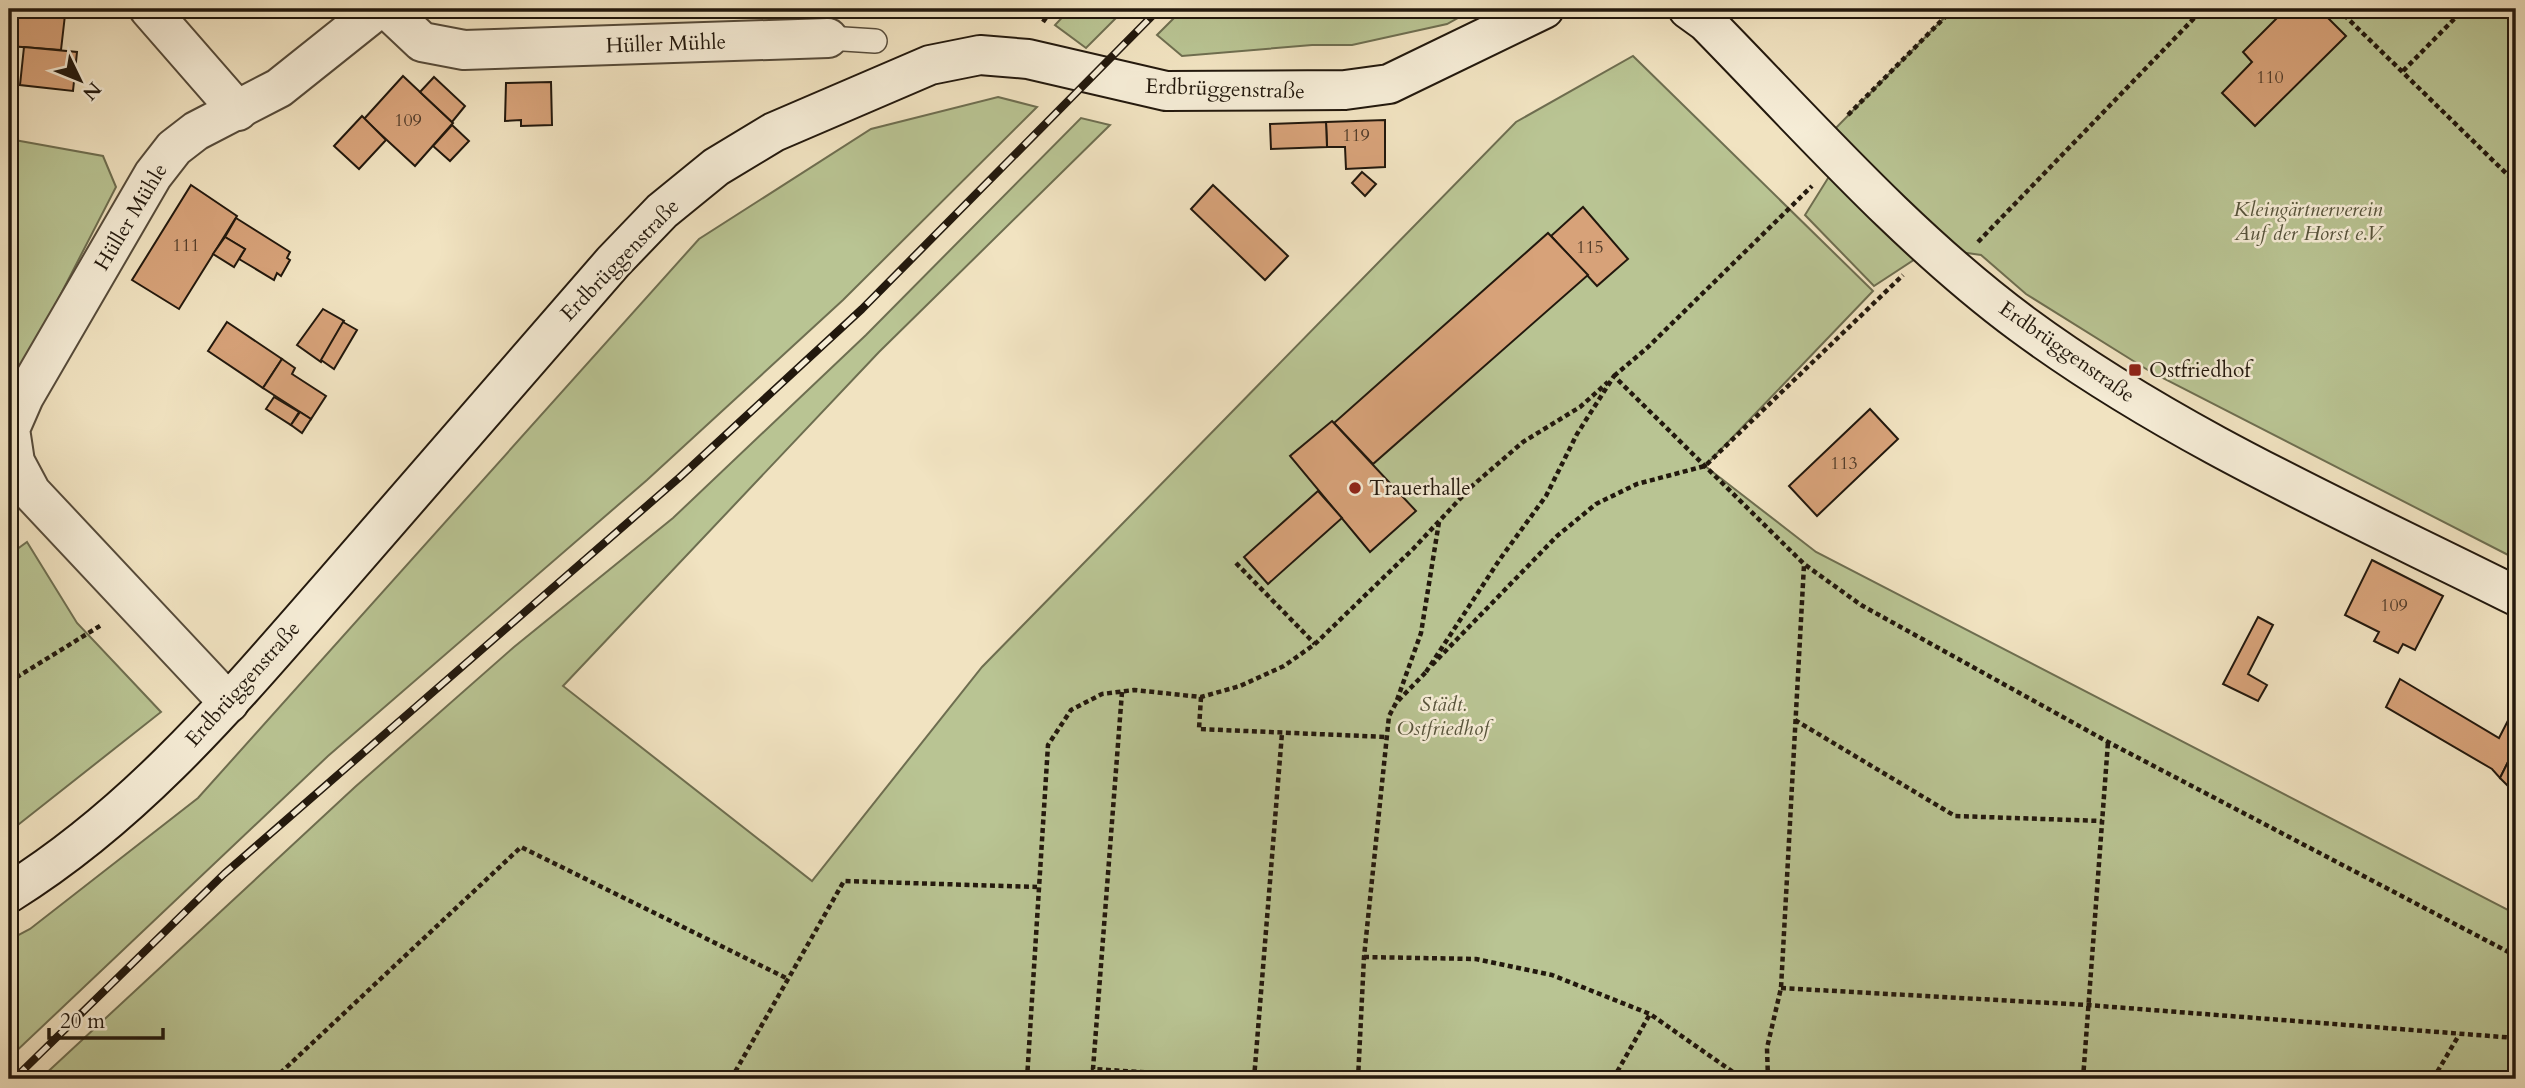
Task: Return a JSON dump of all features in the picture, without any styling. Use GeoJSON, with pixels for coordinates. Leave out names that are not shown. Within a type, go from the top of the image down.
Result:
{"type":"FeatureCollection","features":[{"type":"Feature","properties":{"kind":"street"},"geometry":{"type":"LineString","coordinates":[[149,9],[238,111]]}},
{"type":"Feature","properties":{"kind":"street","name":"Hüller Mühle"},"geometry":{"type":"LineString","coordinates":[[229,703],[134,605],[31,492],[15,462],[9,430],[24,397],[153,175],[174,148],[196,131],[279,88],[377,9]]}},
{"type":"Feature","properties":{"kind":"street","name":"Hüller Mühle"},"geometry":{"type":"LineString","coordinates":[[387,9],[422,42],[464,51],[828,38]]}},
{"type":"Feature","properties":{"kind":"street","name":"Erdbrüggenstraße"},"geometry":{"type":"LineString","coordinates":[[9,893],[49,868],[156,780],[229,703],[613,262],[662,211],[716,167],[774,132],[930,65],[980,55],[1028,59],[1166,91],[1302,92],[1389,84],[1544,9]]}},
{"type":"Feature","properties":{"kind":"street","name":"Erdbrüggenstraße"},"geometry":{"type":"LineString","coordinates":[[1688,9],[1706,22],[1942,258],[2022,324],[2179,427],[2516,596]]}},
{"type":"Feature","properties":{"kind":"lane","name":"Hüller Mühle"},"geometry":{"type":"LineString","coordinates":[[828,38],[874,41]]}},
{"type":"Feature","properties":{"kind":"path"},"geometry":{"type":"LineString","coordinates":[[1027,1079],[1048,745],[1071,710],[1102,694],[1134,690],[1201,696],[1240,686],[1283,666],[1315,644],[1472,486],[1523,442],[1580,407],[1647,348],[1832,150],[1953,9]]}},
{"type":"Feature","properties":{"kind":"path"},"geometry":{"type":"LineString","coordinates":[[1396,703],[1557,536],[1596,504],[1637,484],[1705,466],[1942,258],[2203,9]]}},
{"type":"Feature","properties":{"kind":"path"},"geometry":{"type":"LineString","coordinates":[[2338,9],[2516,183]]}},
{"type":"Feature","properties":{"kind":"path"},"geometry":{"type":"LineString","coordinates":[[2403,71],[2464,9]]}},
{"type":"Feature","properties":{"kind":"path"},"geometry":{"type":"LineString","coordinates":[[1614,376],[1804,564],[1861,605],[2108,742],[2516,956]]}},
{"type":"Feature","properties":{"kind":"path"},"geometry":{"type":"LineString","coordinates":[[1426,672],[1500,559],[1546,496],[1577,434],[1614,376]]}},
{"type":"Feature","properties":{"kind":"path"},"geometry":{"type":"LineString","coordinates":[[1359,1079],[1363,957],[1389,716],[1421,633],[1439,522]]}},
{"type":"Feature","properties":{"kind":"path"},"geometry":{"type":"LineString","coordinates":[[1236,563],[1315,644]]}},
{"type":"Feature","properties":{"kind":"path"},"geometry":{"type":"LineString","coordinates":[[1768,1079],[1767,1048],[1781,988],[1804,564]]}},
{"type":"Feature","properties":{"kind":"path"},"geometry":{"type":"LineString","coordinates":[[9,682],[134,605]]}},
{"type":"Feature","properties":{"kind":"path"},"geometry":{"type":"LineString","coordinates":[[1122,692],[1093,1069],[1253,1079],[1282,733]]}},
{"type":"Feature","properties":{"kind":"path"},"geometry":{"type":"LineString","coordinates":[[1201,696],[1199,729],[1387,737]]}},
{"type":"Feature","properties":{"kind":"path"},"geometry":{"type":"LineString","coordinates":[[1795,720],[1955,816],[2102,821]]}},
{"type":"Feature","properties":{"kind":"path"},"geometry":{"type":"LineString","coordinates":[[2083,1079],[2108,742]]}},
{"type":"Feature","properties":{"kind":"path"},"geometry":{"type":"LineString","coordinates":[[274,1079],[521,847],[786,978]]}},
{"type":"Feature","properties":{"kind":"path"},"geometry":{"type":"LineString","coordinates":[[731,1079],[786,978],[844,881],[1037,887]]}},
{"type":"Feature","properties":{"kind":"path"},"geometry":{"type":"LineString","coordinates":[[1363,957],[1476,959],[1552,975],[1650,1014],[1743,1079]]}},
{"type":"Feature","properties":{"kind":"path"},"geometry":{"type":"LineString","coordinates":[[1781,988],[2087,1005],[2516,1038]]}},
{"type":"Feature","properties":{"kind":"path"},"geometry":{"type":"LineString","coordinates":[[1613,1079],[1650,1014]]}},
{"type":"Feature","properties":{"kind":"path"},"geometry":{"type":"LineString","coordinates":[[2433,1079],[2459,1034]]}},
{"type":"Feature","properties":{"kind":"green space"},"geometry":{"type":"Polygon","coordinates":[[[1070,9],[1125,9],[1086,48],[1055,25],[1070,9]]]}},
{"type":"Feature","properties":{"kind":"green space"},"geometry":{"type":"Polygon","coordinates":[[[1183,9],[1474,9],[1447,24],[1352,45],[1312,45],[1182,56],[1157,35],[1183,9]]]}},
{"type":"Feature","properties":{"kind":"green space","name":"Kleingärtnerverein Auf der Horst e.V."},"geometry":{"type":"Polygon","coordinates":[[[1953,9],[2516,9],[2516,559],[2151,372],[2026,294],[1981,255],[1932,248],[1874,286],[1805,215],[1840,159],[1823,141],[1953,9]]]}},
{"type":"Feature","properties":{"kind":"green space","name":"Städt. Ostfriedhof"},"geometry":{"type":"Polygon","coordinates":[[[1633,56],[1873,291],[1705,466],[1816,552],[2516,914],[2516,1079],[40,1079],[355,787],[514,647],[673,518],[866,335],[1081,118],[1110,125],[879,352],[563,686],[812,881],[982,667],[1516,122],[1633,56]]]}},
{"type":"Feature","properties":{"kind":"green space"},"geometry":{"type":"Polygon","coordinates":[[[998,97],[1037,107],[843,300],[647,480],[328,756],[9,1058],[9,940],[30,929],[198,798],[699,239],[871,129],[998,97]]]}},
{"type":"Feature","properties":{"kind":"green space"},"geometry":{"type":"Polygon","coordinates":[[[9,139],[103,156],[116,187],[14,385],[9,387],[9,139]]]}},
{"type":"Feature","properties":{"kind":"green space"},"geometry":{"type":"Polygon","coordinates":[[[27,542],[77,623],[161,712],[9,832],[9,555],[27,542]]]}},
{"type":"Feature","properties":{"kind":"building"},"geometry":{"type":"Polygon","coordinates":[[[12,9],[65,15],[61,50],[9,46],[12,9]]]}},
{"type":"Feature","properties":{"kind":"building"},"geometry":{"type":"Polygon","coordinates":[[[2286,9],[2319,9],[2346,36],[2255,126],[2222,93],[2252,62],[2243,52],[2286,9]]]}},
{"type":"Feature","properties":{"kind":"building"},"geometry":{"type":"Polygon","coordinates":[[[24,47],[77,52],[73,91],[20,85],[24,47]]]}},
{"type":"Feature","properties":{"kind":"building"},"geometry":{"type":"Polygon","coordinates":[[[403,76],[453,123],[415,166],[364,119],[403,76]]]}},
{"type":"Feature","properties":{"kind":"building"},"geometry":{"type":"Polygon","coordinates":[[[434,77],[465,106],[452,122],[420,92],[434,77]]]}},
{"type":"Feature","properties":{"kind":"building"},"geometry":{"type":"Polygon","coordinates":[[[551,82],[552,125],[521,126],[521,120],[505,121],[506,83],[551,82]]]}},
{"type":"Feature","properties":{"kind":"building"},"geometry":{"type":"Polygon","coordinates":[[[362,116],[386,140],[359,169],[334,146],[362,116]]]}},
{"type":"Feature","properties":{"kind":"building"},"geometry":{"type":"Polygon","coordinates":[[[1385,120],[1385,167],[1346,169],[1345,147],[1327,147],[1326,122],[1385,120]]]}},
{"type":"Feature","properties":{"kind":"building"},"geometry":{"type":"Polygon","coordinates":[[[1326,122],[1327,147],[1271,149],[1270,124],[1326,122]]]}},
{"type":"Feature","properties":{"kind":"building"},"geometry":{"type":"Polygon","coordinates":[[[452,125],[469,141],[450,161],[433,146],[452,125]]]}},
{"type":"Feature","properties":{"kind":"building"},"geometry":{"type":"Polygon","coordinates":[[[1362,172],[1376,184],[1365,196],[1352,183],[1362,172]]]}},
{"type":"Feature","properties":{"kind":"building"},"geometry":{"type":"Polygon","coordinates":[[[191,185],[237,216],[179,309],[132,280],[191,185]]]}},
{"type":"Feature","properties":{"kind":"building"},"geometry":{"type":"Polygon","coordinates":[[[1213,185],[1288,256],[1265,280],[1191,209],[1213,185]]]}},
{"type":"Feature","properties":{"kind":"building"},"geometry":{"type":"Polygon","coordinates":[[[1583,207],[1628,259],[1597,286],[1551,236],[1583,207]]]}},
{"type":"Feature","properties":{"kind":"building"},"geometry":{"type":"Polygon","coordinates":[[[236,218],[290,252],[287,258],[290,260],[281,276],[277,273],[274,280],[239,259],[245,249],[225,237],[236,218]]]}},
{"type":"Feature","properties":{"kind":"building"},"geometry":{"type":"Polygon","coordinates":[[[1548,233],[1588,275],[1373,464],[1334,423],[1548,233]]]}},
{"type":"Feature","properties":{"kind":"building"},"geometry":{"type":"Polygon","coordinates":[[[225,237],[245,249],[234,267],[213,254],[225,237]]]}},
{"type":"Feature","properties":{"kind":"building"},"geometry":{"type":"Polygon","coordinates":[[[323,309],[344,321],[321,362],[297,345],[323,309]]]}},
{"type":"Feature","properties":{"kind":"building"},"geometry":{"type":"Polygon","coordinates":[[[227,322],[282,359],[263,388],[208,351],[227,322]]]}},
{"type":"Feature","properties":{"kind":"building"},"geometry":{"type":"Polygon","coordinates":[[[343,322],[357,330],[334,369],[321,360],[343,322]]]}},
{"type":"Feature","properties":{"kind":"building"},"geometry":{"type":"Polygon","coordinates":[[[282,359],[295,368],[292,374],[326,396],[311,419],[263,388],[282,359]]]}},
{"type":"Feature","properties":{"kind":"building"},"geometry":{"type":"Polygon","coordinates":[[[274,397],[299,412],[291,425],[266,409],[274,397]]]}},
{"type":"Feature","properties":{"kind":"building"},"geometry":{"type":"Polygon","coordinates":[[[1870,409],[1898,439],[1817,516],[1789,486],[1870,409]]]}},
{"type":"Feature","properties":{"kind":"building"},"geometry":{"type":"Polygon","coordinates":[[[300,412],[311,419],[302,433],[291,425],[300,412]]]}},
{"type":"Feature","properties":{"kind":"building","name":"Trauerhalle"},"geometry":{"type":"Polygon","coordinates":[[[1332,421],[1416,511],[1370,552],[1290,456],[1332,421]]]}},
{"type":"Feature","properties":{"kind":"building"},"geometry":{"type":"Polygon","coordinates":[[[1318,491],[1342,518],[1268,584],[1244,557],[1318,491]]]}},
{"type":"Feature","properties":{"kind":"building"},"geometry":{"type":"Polygon","coordinates":[[[2372,560],[2443,596],[2415,650],[2403,644],[2398,653],[2374,641],[2379,632],[2345,615],[2372,560]]]}},
{"type":"Feature","properties":{"kind":"building"},"geometry":{"type":"Polygon","coordinates":[[[2258,617],[2273,625],[2248,674],[2267,685],[2258,701],[2223,684],[2258,617]]]}},
{"type":"Feature","properties":{"kind":"building"},"geometry":{"type":"Polygon","coordinates":[[[2400,679],[2499,738],[2516,705],[2516,746],[2500,778],[2492,769],[2386,707],[2400,679]]]}},
{"type":"Feature","properties":{"kind":"building"},"geometry":{"type":"Polygon","coordinates":[[[2516,746],[2516,794],[2500,778],[2516,746]]]}},
{"type":"Feature","properties":{"kind":"railway"},"geometry":{"type":"LineString","coordinates":[[14,1079],[224,874],[680,477],[862,309],[1159,9]]}},
{"type":"Feature","properties":{"kind":"place","name":"Ostfriedhof"},"geometry":{"type":"Point","coordinates":[2135,370]}},
{"type":"Feature","properties":{"kind":"place","name":"Trauerhalle"},"geometry":{"type":"Point","coordinates":[1355,488]}}]}
